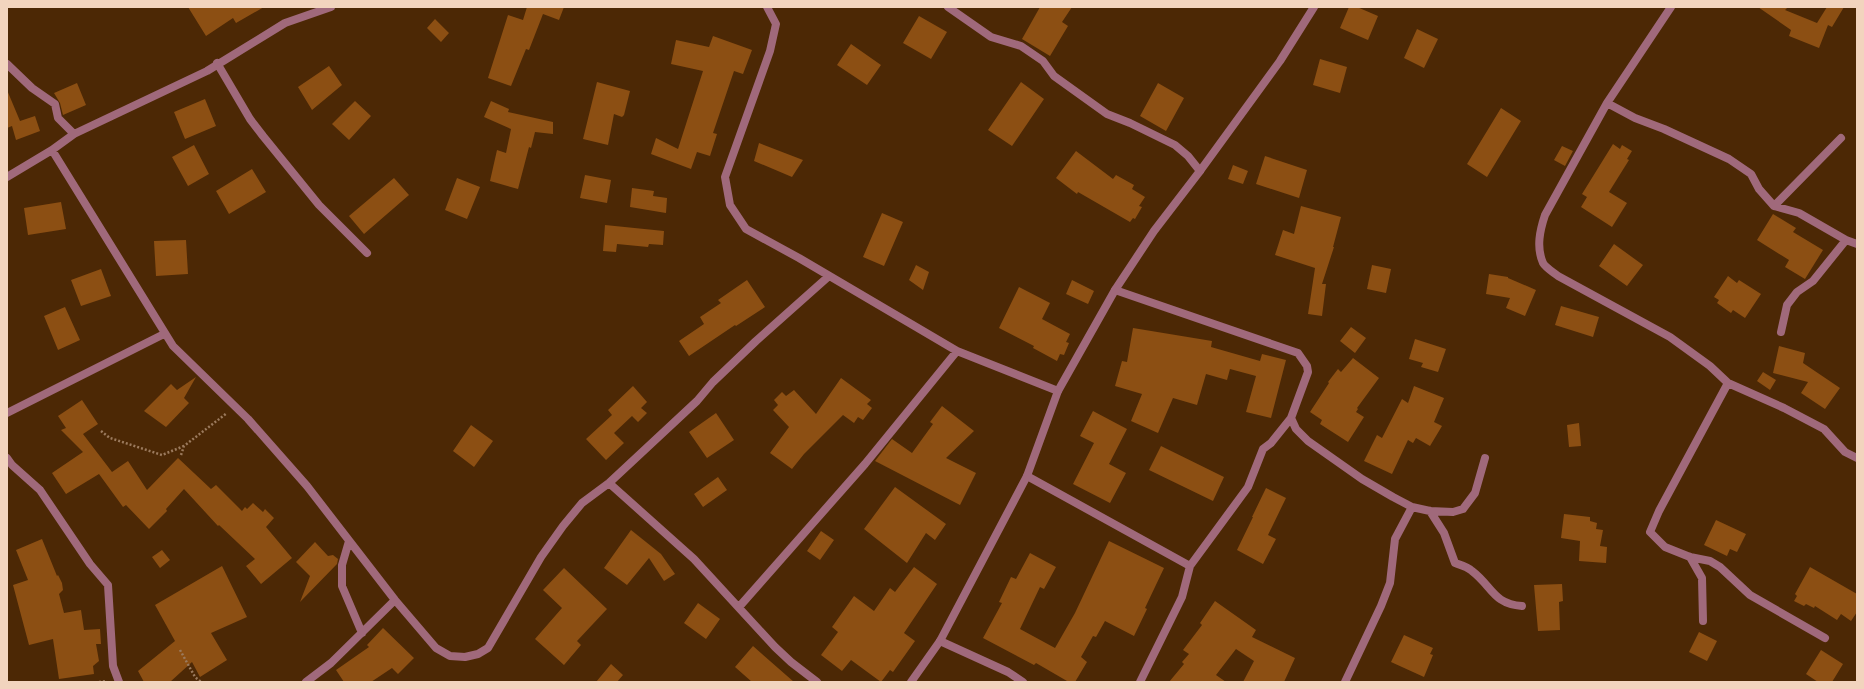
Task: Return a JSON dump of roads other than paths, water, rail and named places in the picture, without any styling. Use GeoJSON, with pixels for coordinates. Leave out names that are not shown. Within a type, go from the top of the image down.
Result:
{"type":"FeatureCollection","features":[{"type":"Feature","properties":{"kind":"street"},"geometry":{"type":"LineString","coordinates":[[7,177],[52,150],[74,134],[207,71],[217,63],[285,23],[331,7]]}},
{"type":"Feature","properties":{"kind":"street"},"geometry":{"type":"LineString","coordinates":[[767,7],[776,24],[770,51],[725,177],[730,205],[746,229],[957,351],[1058,391]]}},
{"type":"Feature","properties":{"kind":"street"},"geometry":{"type":"LineString","coordinates":[[948,7],[991,38],[1021,46],[1043,61],[1054,76],[1106,114],[1130,123],[1175,145],[1188,156],[1200,171]]}},
{"type":"Feature","properties":{"kind":"street"},"geometry":{"type":"LineString","coordinates":[[911,682],[940,641],[1027,476],[1058,391],[1115,290],[1154,231],[1200,171],[1280,61],[1314,7]]}},
{"type":"Feature","properties":{"kind":"street"},"geometry":{"type":"LineString","coordinates":[[1671,7],[1606,103],[1545,215],[1540,233],[1540,251],[1544,264],[1558,276],[1670,337],[1710,366],[1728,382],[1784,408],[1824,429],[1845,452],[1857,458]]}},
{"type":"Feature","properties":{"kind":"street"},"geometry":{"type":"LineString","coordinates":[[217,63],[250,119],[263,136],[319,205],[366,253]]}},
{"type":"Feature","properties":{"kind":"street"},"geometry":{"type":"LineString","coordinates":[[7,64],[32,88],[55,104],[58,118],[74,134]]}},
{"type":"Feature","properties":{"kind":"street"},"geometry":{"type":"LineString","coordinates":[[1606,103],[1635,118],[1664,129],[1729,158],[1751,174],[1759,189],[1774,206],[1799,213],[1846,240],[1857,244]]}},
{"type":"Feature","properties":{"kind":"street"},"geometry":{"type":"LineString","coordinates":[[1774,206],[1841,138]]}},
{"type":"Feature","properties":{"kind":"street"},"geometry":{"type":"LineString","coordinates":[[52,150],[164,334],[185,359],[248,419],[307,486],[395,600],[436,648],[450,656],[478,654],[488,648],[541,557],[563,526],[582,503],[609,483],[697,402],[742,354],[829,276]]}},
{"type":"Feature","properties":{"kind":"street"},"geometry":{"type":"LineString","coordinates":[[1781,332],[1787,305],[1797,292],[1814,281],[1846,240]]}},
{"type":"Feature","properties":{"kind":"street"},"geometry":{"type":"LineString","coordinates":[[1115,290],[1298,353],[1307,366],[1308,372],[1291,418],[1271,443],[1262,449],[1248,487],[1190,566],[1182,597],[1140,682]]}},
{"type":"Feature","properties":{"kind":"street"},"geometry":{"type":"LineString","coordinates":[[7,413],[164,334]]}},
{"type":"Feature","properties":{"kind":"street"},"geometry":{"type":"LineString","coordinates":[[739,606],[865,464],[957,351]]}},
{"type":"Feature","properties":{"kind":"street"},"geometry":{"type":"LineString","coordinates":[[1728,382],[1659,511],[1650,532],[1665,547],[1690,557],[1710,561],[1750,595],[1825,638]]}},
{"type":"Feature","properties":{"kind":"street"},"geometry":{"type":"LineString","coordinates":[[1291,418],[1296,429],[1308,441],[1362,479],[1412,507],[1430,511],[1453,512],[1463,509],[1475,494],[1485,458]]}},
{"type":"Feature","properties":{"kind":"street"},"geometry":{"type":"LineString","coordinates":[[7,458],[12,465],[40,490],[90,564],[108,585],[113,666],[119,682]]}},
{"type":"Feature","properties":{"kind":"street"},"geometry":{"type":"LineString","coordinates":[[1027,476],[1190,566]]}},
{"type":"Feature","properties":{"kind":"street"},"geometry":{"type":"LineString","coordinates":[[609,483],[694,559],[790,662],[817,682]]}},
{"type":"Feature","properties":{"kind":"street"},"geometry":{"type":"LineString","coordinates":[[1345,682],[1381,606],[1390,583],[1396,539],[1412,507]]}},
{"type":"Feature","properties":{"kind":"street"},"geometry":{"type":"LineString","coordinates":[[1430,511],[1444,533],[1455,563],[1472,570],[1501,601],[1513,606],[1522,606]]}},
{"type":"Feature","properties":{"kind":"street"},"geometry":{"type":"LineString","coordinates":[[349,541],[342,565],[342,586],[362,633]]}},
{"type":"Feature","properties":{"kind":"street"},"geometry":{"type":"LineString","coordinates":[[1690,557],[1702,578],[1703,621]]}},
{"type":"Feature","properties":{"kind":"street"},"geometry":{"type":"LineString","coordinates":[[306,682],[331,663],[395,600]]}},
{"type":"Feature","properties":{"kind":"street"},"geometry":{"type":"LineString","coordinates":[[940,641],[1008,672],[1023,682]]}}]}
